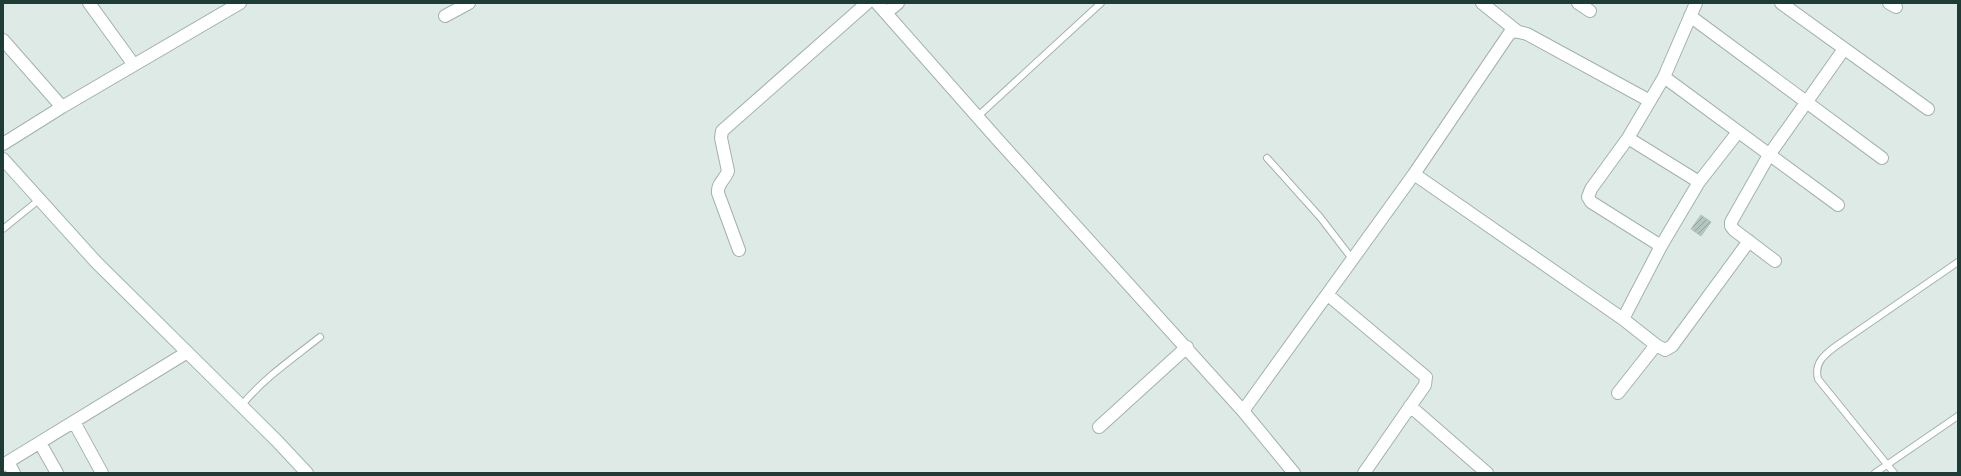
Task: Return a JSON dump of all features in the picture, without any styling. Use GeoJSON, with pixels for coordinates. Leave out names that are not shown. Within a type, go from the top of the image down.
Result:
{"type":"FeatureCollection","features":[{"type":"Feature","properties":{"kind":"street"},"geometry":{"type":"LineString","coordinates":[[88,3],[134,65]]}},
{"type":"Feature","properties":{"kind":"street"},"geometry":{"type":"LineString","coordinates":[[3,144],[62,107],[240,3]]}},
{"type":"Feature","properties":{"kind":"street"},"geometry":{"type":"LineString","coordinates":[[445,16],[469,3]]}},
{"type":"Feature","properties":{"kind":"street"},"geometry":{"type":"LineString","coordinates":[[739,250],[718,193],[718,184],[728,172],[720,138],[722,130],[866,3]]}},
{"type":"Feature","properties":{"kind":"street"},"geometry":{"type":"LineString","coordinates":[[877,3],[977,117],[1244,411],[1294,473]]}},
{"type":"Feature","properties":{"kind":"street"},"geometry":{"type":"LineString","coordinates":[[886,13],[898,3]]}},
{"type":"Feature","properties":{"kind":"street"},"geometry":{"type":"LineString","coordinates":[[1482,3],[1518,32]]}},
{"type":"Feature","properties":{"kind":"street"},"geometry":{"type":"LineString","coordinates":[[1578,3],[1590,11]]}},
{"type":"Feature","properties":{"kind":"street"},"geometry":{"type":"LineString","coordinates":[[1661,246],[1591,202],[1588,198],[1591,189],[1628,138],[1664,78],[1696,3]]}},
{"type":"Feature","properties":{"kind":"street"},"geometry":{"type":"LineString","coordinates":[[1782,3],[1928,109]]}},
{"type":"Feature","properties":{"kind":"street"},"geometry":{"type":"LineString","coordinates":[[1690,16],[1882,158]]}},
{"type":"Feature","properties":{"kind":"street"},"geometry":{"type":"LineString","coordinates":[[1244,411],[1414,174],[1506,36],[1515,31],[1527,34],[1650,101]]}},
{"type":"Feature","properties":{"kind":"street"},"geometry":{"type":"LineString","coordinates":[[3,40],[62,107]]}},
{"type":"Feature","properties":{"kind":"street"},"geometry":{"type":"LineString","coordinates":[[1775,261],[1734,230],[1731,226],[1731,222],[1769,155],[1844,49]]}},
{"type":"Feature","properties":{"kind":"street"},"geometry":{"type":"LineString","coordinates":[[1664,78],[1838,205]]}},
{"type":"Feature","properties":{"kind":"street"},"geometry":{"type":"LineString","coordinates":[[1623,319],[1661,246],[1699,182],[1738,132]]}},
{"type":"Feature","properties":{"kind":"street"},"geometry":{"type":"LineString","coordinates":[[1628,138],[1699,182]]}},
{"type":"Feature","properties":{"kind":"street"},"geometry":{"type":"LineString","coordinates":[[3,159],[96,262],[307,473]]}},
{"type":"Feature","properties":{"kind":"street"},"geometry":{"type":"LineString","coordinates":[[1414,174],[1623,319],[1656,346],[1665,350],[1672,346],[1749,241]]}},
{"type":"Feature","properties":{"kind":"street"},"geometry":{"type":"LineString","coordinates":[[1328,295],[1426,377],[1425,385],[1364,473]]}},
{"type":"Feature","properties":{"kind":"street"},"geometry":{"type":"LineString","coordinates":[[1618,393],[1656,346]]}},
{"type":"Feature","properties":{"kind":"street"},"geometry":{"type":"LineString","coordinates":[[1099,426],[1187,347]]}},
{"type":"Feature","properties":{"kind":"street"},"geometry":{"type":"LineString","coordinates":[[14,473],[6,464],[186,353]]}},
{"type":"Feature","properties":{"kind":"street"},"geometry":{"type":"LineString","coordinates":[[1410,406],[1487,473]]}},
{"type":"Feature","properties":{"kind":"street"},"geometry":{"type":"LineString","coordinates":[[74,422],[102,473]]}},
{"type":"Feature","properties":{"kind":"street"},"geometry":{"type":"LineString","coordinates":[[40,443],[57,473]]}},
{"type":"Feature","properties":{"kind":"lane"},"geometry":{"type":"LineString","coordinates":[[977,117],[1101,3]]}},
{"type":"Feature","properties":{"kind":"lane"},"geometry":{"type":"LineString","coordinates":[[1267,158],[1320,217],[1353,260]]}},
{"type":"Feature","properties":{"kind":"lane"},"geometry":{"type":"LineString","coordinates":[[3,229],[40,200]]}},
{"type":"Feature","properties":{"kind":"lane"},"geometry":{"type":"LineString","coordinates":[[1894,473],[1818,379],[1816,372],[1822,356],[1958,262]]}},
{"type":"Feature","properties":{"kind":"lane"},"geometry":{"type":"LineString","coordinates":[[241,406],[270,375],[320,337]]}},
{"type":"Feature","properties":{"kind":"lane"},"geometry":{"type":"LineString","coordinates":[[1875,473],[1958,416]]}},
{"type":"Feature","properties":{"kind":"building"},"geometry":{"type":"Polygon","coordinates":[[[1701,215],[1711,222],[1701,236],[1691,229],[1701,215]]]}}]}
